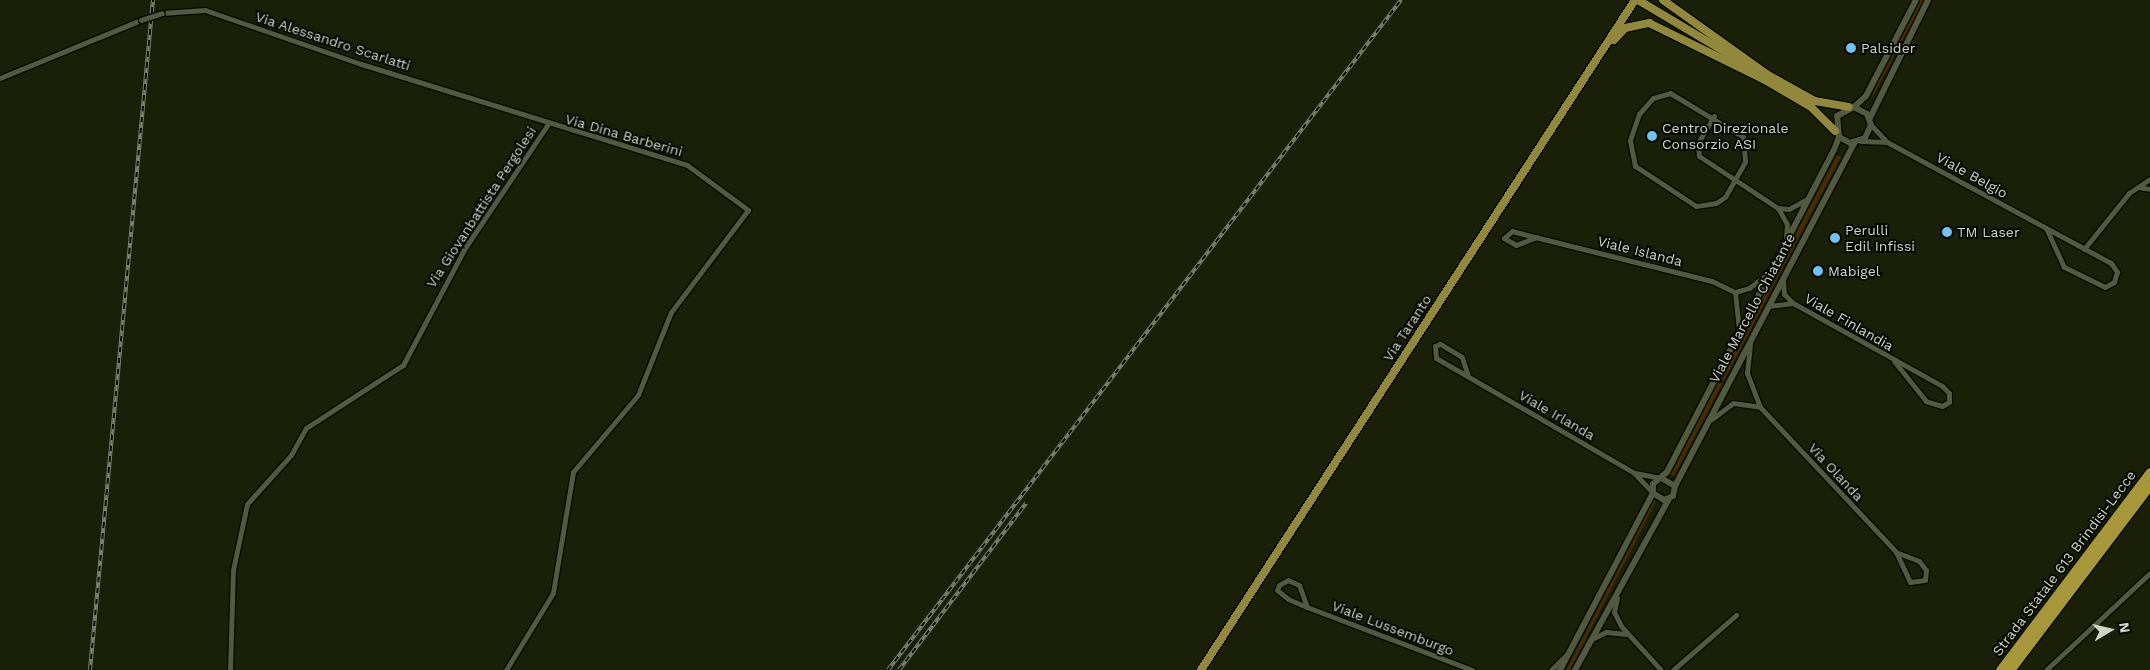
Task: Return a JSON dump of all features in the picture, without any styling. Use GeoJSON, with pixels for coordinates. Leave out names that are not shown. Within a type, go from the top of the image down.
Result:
{"type":"FeatureCollection","features":[{"type":"Feature","properties":{"kind":"highway","name":"Strada Statale 613 Brindisi-Lecce"},"geometry":{"type":"LineString","coordinates":[[2000,670],[2150,472]]}},
{"type":"Feature","properties":{"kind":"highway","name":"Strada Statale 613 Brindisi-Lecce"},"geometry":{"type":"LineString","coordinates":[[2010,670],[2150,485]]}},
{"type":"Feature","properties":{"kind":"main road"},"geometry":{"type":"LineString","coordinates":[[1637,0],[1756,71],[1812,107],[1837,134]]}},
{"type":"Feature","properties":{"kind":"main road","name":"Via Taranto"},"geometry":{"type":"LineString","coordinates":[[1200,670],[1590,69],[1637,0]]}},
{"type":"Feature","properties":{"kind":"main road"},"geometry":{"type":"LineString","coordinates":[[1663,0],[1767,78]]}},
{"type":"Feature","properties":{"kind":"main road"},"geometry":{"type":"LineString","coordinates":[[1590,69],[1618,34],[1649,23],[1815,101],[1851,107]]}},
{"type":"Feature","properties":{"kind":"street","name":"Viale Marcello Chiatante"},"geometry":{"type":"LineString","coordinates":[[1560,670],[1653,494],[1654,484],[1661,478],[1810,196],[1837,134],[1837,116],[1866,96],[1916,0]]}},
{"type":"Feature","properties":{"kind":"street","name":"Viale Marcello Chiatante"},"geometry":{"type":"LineString","coordinates":[[1575,670],[1620,585],[1669,499],[1705,424],[1783,276],[1870,122],[1928,0]]}},
{"type":"Feature","properties":{"kind":"street","name":"Via Alessandro Scarlatti"},"geometry":{"type":"LineString","coordinates":[[0,78],[141,20],[162,13],[191,8],[220,14],[548,124]]}},
{"type":"Feature","properties":{"kind":"street"},"geometry":{"type":"LineString","coordinates":[[1679,96],[1714,116],[1743,137],[1746,157],[1722,200],[1696,206],[1645,176],[1632,158],[1630,133],[1638,114],[1653,98],[1679,96]]}},
{"type":"Feature","properties":{"kind":"street"},"geometry":{"type":"LineString","coordinates":[[1851,107],[1870,122]]}},
{"type":"Feature","properties":{"kind":"street"},"geometry":{"type":"LineString","coordinates":[[1714,116],[1698,143],[1699,156],[1734,181],[1778,208],[1787,224],[1785,244]]}},
{"type":"Feature","properties":{"kind":"street","name":"Viale Belgio"},"geometry":{"type":"LineString","coordinates":[[1870,122],[1887,142],[2111,263],[2117,272],[2114,282],[2105,287],[2064,267],[2046,228]]}},
{"type":"Feature","properties":{"kind":"street","name":"Via Giovanbattista Pergolesi"},"geometry":{"type":"LineString","coordinates":[[230,670],[233,570],[247,504],[291,455],[306,428],[403,365],[465,248],[548,124]]}},
{"type":"Feature","properties":{"kind":"street","name":"Via Dina Barberini"},"geometry":{"type":"LineString","coordinates":[[506,670],[553,593],[572,472],[638,395],[671,312],[748,210],[687,165],[548,124]]}},
{"type":"Feature","properties":{"kind":"street"},"geometry":{"type":"LineString","coordinates":[[1837,134],[1857,142]]}},
{"type":"Feature","properties":{"kind":"street","name":"Viale Belgio"},"geometry":{"type":"LineString","coordinates":[[1857,142],[1887,142]]}},
{"type":"Feature","properties":{"kind":"street"},"geometry":{"type":"LineString","coordinates":[[2084,249],[2138,187],[2150,179]]}},
{"type":"Feature","properties":{"kind":"street"},"geometry":{"type":"LineString","coordinates":[[2138,187],[2150,189]]}},
{"type":"Feature","properties":{"kind":"street"},"geometry":{"type":"LineString","coordinates":[[1778,208],[1796,206],[1810,196]]}},
{"type":"Feature","properties":{"kind":"street","name":"Viale Islanda"},"geometry":{"type":"LineString","coordinates":[[1537,237],[1516,245],[1504,238],[1512,231],[1537,237],[1712,281],[1735,292]]}},
{"type":"Feature","properties":{"kind":"street"},"geometry":{"type":"LineString","coordinates":[[1739,332],[1735,292],[1755,285],[1772,269]]}},
{"type":"Feature","properties":{"kind":"street","name":"Viale Finlandia"},"geometry":{"type":"LineString","coordinates":[[1783,276],[1784,294],[1793,303],[1894,361],[1942,386],[1949,393],[1949,402],[1942,406],[1926,401],[1894,361]]}},
{"type":"Feature","properties":{"kind":"street","name":"Viale Finlandia"},"geometry":{"type":"LineString","coordinates":[[1767,307],[1793,303]]}},
{"type":"Feature","properties":{"kind":"street","name":"Via Olanda"},"geometry":{"type":"LineString","coordinates":[[1752,336],[1747,373],[1760,407],[1896,552],[1910,582],[1925,580],[1926,570],[1919,561],[1896,552]]}},
{"type":"Feature","properties":{"kind":"street","name":"Viale Irlanda"},"geometry":{"type":"LineString","coordinates":[[1468,376],[1462,357],[1440,344],[1435,346],[1436,358],[1634,473],[1653,494]]}},
{"type":"Feature","properties":{"kind":"street"},"geometry":{"type":"LineString","coordinates":[[1705,424],[1734,404],[1760,407]]}},
{"type":"Feature","properties":{"kind":"street","name":"Viale Irlanda"},"geometry":{"type":"LineString","coordinates":[[1634,473],[1661,478]]}},
{"type":"Feature","properties":{"kind":"street"},"geometry":{"type":"LineString","coordinates":[[1661,478],[1675,486]]}},
{"type":"Feature","properties":{"kind":"street"},"geometry":{"type":"LineString","coordinates":[[1653,494],[1660,500],[1669,499]]}},
{"type":"Feature","properties":{"kind":"street"},"geometry":{"type":"LineString","coordinates":[[2046,670],[2150,573]]}},
{"type":"Feature","properties":{"kind":"street","name":"Viale Lussemburgo"},"geometry":{"type":"LineString","coordinates":[[1307,607],[1299,585],[1288,580],[1279,584],[1281,596],[1307,607],[1472,670]]}},
{"type":"Feature","properties":{"kind":"street"},"geometry":{"type":"LineString","coordinates":[[1620,585],[1614,612],[1627,634],[1661,670]]}},
{"type":"Feature","properties":{"kind":"street"},"geometry":{"type":"LineString","coordinates":[[1673,670],[1736,615]]}},
{"type":"Feature","properties":{"kind":"street"},"geometry":{"type":"LineString","coordinates":[[1590,641],[1606,632],[1627,634]]}},
{"type":"Feature","properties":{"kind":"street"},"geometry":{"type":"LineString","coordinates":[[1551,670],[1571,649]]}},
{"type":"Feature","properties":{"kind":"shaded area"},"geometry":{"type":"Polygon","coordinates":[[[1919,0],[1924,0],[1872,98],[1876,80],[1919,0]]]}},
{"type":"Feature","properties":{"kind":"shaded area"},"geometry":{"type":"Polygon","coordinates":[[[1837,155],[1841,157],[1674,476],[1669,474],[1837,155]]]}},
{"type":"Feature","properties":{"kind":"shaded area"},"geometry":{"type":"Polygon","coordinates":[[[1656,501],[1570,670],[1566,670],[1653,502],[1656,501]]]}},
{"type":"Feature","properties":{"kind":"railway"},"geometry":{"type":"LineString","coordinates":[[90,670],[153,0]]}},
{"type":"Feature","properties":{"kind":"railway"},"geometry":{"type":"LineString","coordinates":[[888,670],[1401,0]]}},
{"type":"Feature","properties":{"kind":"railway"},"geometry":{"type":"LineString","coordinates":[[899,670],[1026,503]]}},
{"type":"Feature","properties":{"kind":"place","name":"Palsider"},"geometry":{"type":"Point","coordinates":[1851,48]}},
{"type":"Feature","properties":{"kind":"place","name":"Centro Direzionale Consorzio ASI"},"geometry":{"type":"Point","coordinates":[1652,136]}},
{"type":"Feature","properties":{"kind":"place","name":"TM Laser"},"geometry":{"type":"Point","coordinates":[1947,232]}},
{"type":"Feature","properties":{"kind":"place","name":"Perulli Edil Infissi"},"geometry":{"type":"Point","coordinates":[1835,238]}},
{"type":"Feature","properties":{"kind":"place","name":"Mabigel"},"geometry":{"type":"Point","coordinates":[1818,271]}}]}
